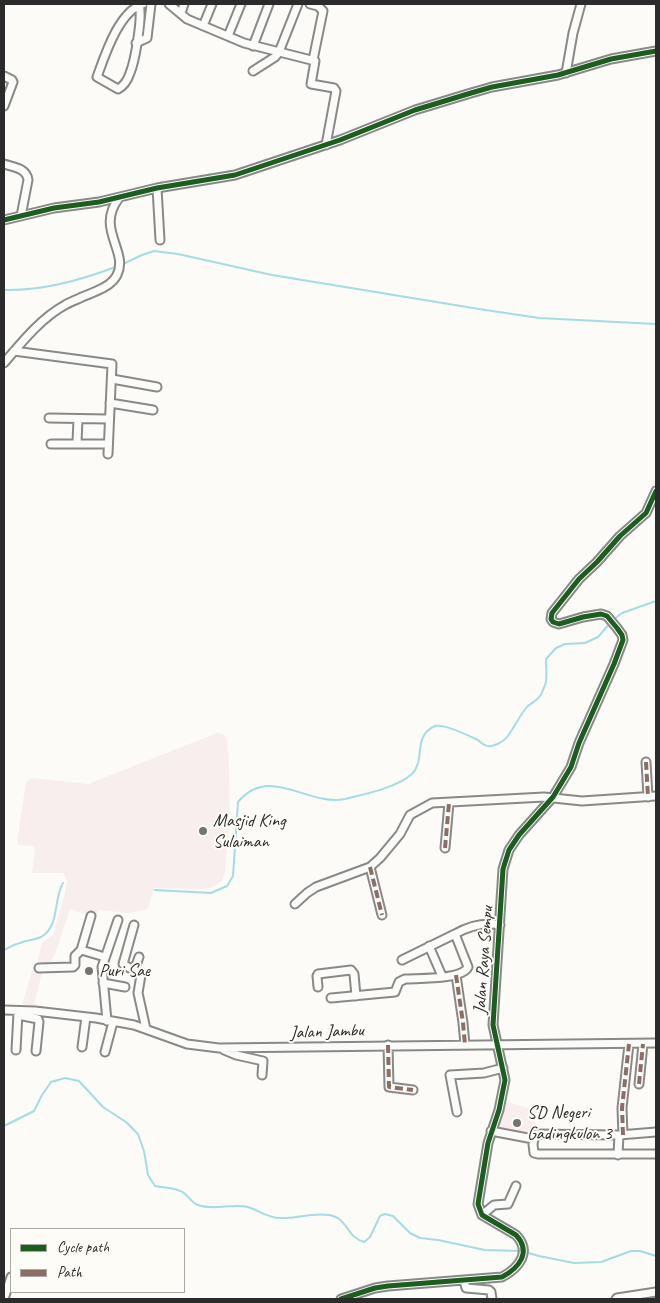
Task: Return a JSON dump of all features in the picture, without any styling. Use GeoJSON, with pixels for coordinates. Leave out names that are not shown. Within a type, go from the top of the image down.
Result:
{"type":"FeatureCollection","features":[{"type":"Feature","properties":{"kind":"street"},"geometry":{"type":"LineString","coordinates":[[141,4],[130,74],[122,87],[118,89],[97,78],[122,18],[141,4]]}},
{"type":"Feature","properties":{"kind":"street"},"geometry":{"type":"LineString","coordinates":[[136,43],[147,38],[152,4]]}},
{"type":"Feature","properties":{"kind":"street"},"geometry":{"type":"LineString","coordinates":[[169,4],[188,19],[228,36],[254,46],[313,60]]}},
{"type":"Feature","properties":{"kind":"street"},"geometry":{"type":"LineString","coordinates":[[181,13],[184,4]]}},
{"type":"Feature","properties":{"kind":"street"},"geometry":{"type":"LineString","coordinates":[[203,26],[212,4]]}},
{"type":"Feature","properties":{"kind":"street"},"geometry":{"type":"LineString","coordinates":[[228,36],[241,4]]}},
{"type":"Feature","properties":{"kind":"street"},"geometry":{"type":"LineString","coordinates":[[254,46],[269,4]]}},
{"type":"Feature","properties":{"kind":"street"},"geometry":{"type":"LineString","coordinates":[[253,71],[275,57],[279,52],[298,4]]}},
{"type":"Feature","properties":{"kind":"street"},"geometry":{"type":"LineString","coordinates":[[310,4],[318,6],[323,11],[313,60],[315,64],[311,84],[334,88],[336,91],[326,145]]}},
{"type":"Feature","properties":{"kind":"street"},"geometry":{"type":"LineString","coordinates":[[566,73],[573,33],[581,4]]}},
{"type":"Feature","properties":{"kind":"street"},"geometry":{"type":"LineString","coordinates":[[4,220],[54,208],[99,202],[157,188],[234,175],[326,145],[415,110],[471,93],[492,87],[566,73],[603,61],[656,51]]}},
{"type":"Feature","properties":{"kind":"street"},"geometry":{"type":"LineString","coordinates":[[4,76],[12,80],[13,85],[4,106]]}},
{"type":"Feature","properties":{"kind":"street"},"geometry":{"type":"LineString","coordinates":[[4,164],[25,171],[28,175],[21,216]]}},
{"type":"Feature","properties":{"kind":"street"},"geometry":{"type":"LineString","coordinates":[[157,188],[160,240]]}},
{"type":"Feature","properties":{"kind":"street"},"geometry":{"type":"LineString","coordinates":[[4,363],[52,313],[108,285],[114,279],[119,270],[119,258],[110,221],[113,206],[120,198]]}},
{"type":"Feature","properties":{"kind":"street"},"geometry":{"type":"LineString","coordinates":[[14,351],[113,366],[108,420],[108,454]]}},
{"type":"Feature","properties":{"kind":"street"},"geometry":{"type":"LineString","coordinates":[[112,379],[156,387]]}},
{"type":"Feature","properties":{"kind":"street"},"geometry":{"type":"LineString","coordinates":[[110,403],[153,410]]}},
{"type":"Feature","properties":{"kind":"street"},"geometry":{"type":"LineString","coordinates":[[48,418],[108,420]]}},
{"type":"Feature","properties":{"kind":"street"},"geometry":{"type":"LineString","coordinates":[[77,443],[78,419]]}},
{"type":"Feature","properties":{"kind":"street"},"geometry":{"type":"LineString","coordinates":[[51,444],[108,444]]}},
{"type":"Feature","properties":{"kind":"street","name":"Jalan Raya Sempu"},"geometry":{"type":"LineString","coordinates":[[482,1215],[478,1204],[491,1131],[497,1117],[505,1080],[493,1025],[503,869],[506,858],[519,835],[553,797],[575,758],[579,743],[622,645],[622,635],[607,616],[598,614],[560,624],[553,622],[551,619],[552,613],[579,579],[620,536],[646,513],[655,497],[656,491]]}},
{"type":"Feature","properties":{"kind":"street"},"geometry":{"type":"LineString","coordinates":[[295,904],[306,892],[316,887],[370,867],[400,834],[410,814],[432,803],[525,797],[553,797],[582,801],[652,796],[646,762]]}},
{"type":"Feature","properties":{"kind":"street"},"geometry":{"type":"LineString","coordinates":[[445,848],[449,803]]}},
{"type":"Feature","properties":{"kind":"street"},"geometry":{"type":"LineString","coordinates":[[370,867],[382,915]]}},
{"type":"Feature","properties":{"kind":"street"},"geometry":{"type":"LineString","coordinates":[[39,968],[74,967],[74,958],[81,950],[91,916]]}},
{"type":"Feature","properties":{"kind":"street"},"geometry":{"type":"LineString","coordinates":[[105,1052],[110,1021],[102,967],[118,920]]}},
{"type":"Feature","properties":{"kind":"street"},"geometry":{"type":"LineString","coordinates":[[402,960],[462,930],[482,924],[500,925]]}},
{"type":"Feature","properties":{"kind":"street"},"geometry":{"type":"LineString","coordinates":[[134,925],[123,964],[140,975],[138,993],[146,1029]]}},
{"type":"Feature","properties":{"kind":"street"},"geometry":{"type":"LineString","coordinates":[[330,998],[395,992],[399,982],[405,979],[456,975],[466,970],[468,966],[455,934]]}},
{"type":"Feature","properties":{"kind":"street"},"geometry":{"type":"LineString","coordinates":[[429,946],[442,976]]}},
{"type":"Feature","properties":{"kind":"street"},"geometry":{"type":"LineString","coordinates":[[81,950],[105,957]]}},
{"type":"Feature","properties":{"kind":"street"},"geometry":{"type":"LineString","coordinates":[[134,971],[139,957]]}},
{"type":"Feature","properties":{"kind":"street"},"geometry":{"type":"LineString","coordinates":[[318,987],[318,974],[351,970],[354,974],[356,996]]}},
{"type":"Feature","properties":{"kind":"street"},"geometry":{"type":"LineString","coordinates":[[456,975],[465,1045]]}},
{"type":"Feature","properties":{"kind":"street"},"geometry":{"type":"LineString","coordinates":[[103,983],[124,987]]}},
{"type":"Feature","properties":{"kind":"street","name":"Jalan Jambu"},"geometry":{"type":"LineString","coordinates":[[4,1010],[86,1017],[110,1021],[146,1029],[187,1044],[219,1048],[656,1043]]}},
{"type":"Feature","properties":{"kind":"street"},"geometry":{"type":"LineString","coordinates":[[16,1050],[18,1012],[38,1019],[36,1051]]}},
{"type":"Feature","properties":{"kind":"street"},"geometry":{"type":"LineString","coordinates":[[82,1047],[86,1017]]}},
{"type":"Feature","properties":{"kind":"street"},"geometry":{"type":"LineString","coordinates":[[618,1155],[623,1090],[630,1044]]}},
{"type":"Feature","properties":{"kind":"street"},"geometry":{"type":"LineString","coordinates":[[639,1084],[643,1044]]}},
{"type":"Feature","properties":{"kind":"street"},"geometry":{"type":"LineString","coordinates":[[388,1045],[389,1087],[413,1090]]}},
{"type":"Feature","properties":{"kind":"street"},"geometry":{"type":"LineString","coordinates":[[219,1048],[236,1055],[263,1062],[262,1075]]}},
{"type":"Feature","properties":{"kind":"street"},"geometry":{"type":"LineString","coordinates":[[256,1059],[268,1048]]}},
{"type":"Feature","properties":{"kind":"street"},"geometry":{"type":"LineString","coordinates":[[456,1112],[450,1075],[484,1073],[503,1068]]}},
{"type":"Feature","properties":{"kind":"street"},"geometry":{"type":"LineString","coordinates":[[491,1131],[533,1139]]}},
{"type":"Feature","properties":{"kind":"street"},"geometry":{"type":"LineString","coordinates":[[656,1132],[621,1135],[539,1134],[534,1135],[533,1139],[533,1149],[536,1154],[656,1154]]}},
{"type":"Feature","properties":{"kind":"street"},"geometry":{"type":"LineString","coordinates":[[341,1299],[375,1288],[502,1277],[515,1270],[519,1265],[523,1251],[520,1239],[482,1215],[494,1206],[508,1204],[516,1186]]}},
{"type":"Feature","properties":{"kind":"street"},"geometry":{"type":"LineString","coordinates":[[4,1299],[10,1280]]}},
{"type":"Feature","properties":{"kind":"street"},"geometry":{"type":"LineString","coordinates":[[464,1281],[466,1288],[491,1292],[492,1299]]}},
{"type":"Feature","properties":{"kind":"street"},"geometry":{"type":"LineString","coordinates":[[616,1299],[656,1292]]}},
{"type":"Feature","properties":{"kind":"shaded area"},"geometry":{"type":"Polygon","coordinates":[[[217,733],[223,734],[227,739],[229,766],[230,819],[225,872],[222,881],[213,887],[204,889],[154,888],[148,908],[128,913],[99,910],[95,918],[70,909],[55,954],[46,972],[42,972],[34,1006],[22,1004],[33,968],[36,967],[42,943],[53,935],[67,880],[63,873],[32,873],[35,848],[33,846],[19,845],[17,842],[26,782],[32,778],[88,784],[217,733]]]}},
{"type":"Feature","properties":{"kind":"shaded area","name":"SD Negeri Gadingkulon 3"},"geometry":{"type":"Polygon","coordinates":[[[505,1101],[537,1111],[532,1135],[497,1128],[502,1117],[505,1101]]]}},
{"type":"Feature","properties":{"kind":"waterway"},"geometry":{"type":"LineString","coordinates":[[123,264],[154,251],[178,254],[272,275],[539,318],[656,324]]}},
{"type":"Feature","properties":{"kind":"waterway"},"geometry":{"type":"LineString","coordinates":[[4,290],[48,287],[90,276],[118,266]]}},
{"type":"Feature","properties":{"kind":"waterway"},"geometry":{"type":"LineString","coordinates":[[613,620],[622,613],[656,601]]}},
{"type":"Feature","properties":{"kind":"waterway"},"geometry":{"type":"LineString","coordinates":[[155,890],[211,893],[227,886],[233,876],[238,802],[250,791],[276,786],[317,798],[331,800],[345,799],[389,787],[412,774],[418,762],[421,742],[428,730],[435,726],[444,726],[456,730],[487,746],[493,746],[501,742],[507,737],[526,708],[541,695],[546,682],[546,659],[556,648],[565,644],[585,643],[598,637],[610,623]]}},
{"type":"Feature","properties":{"kind":"waterway"},"geometry":{"type":"LineString","coordinates":[[4,950],[39,938],[47,932],[54,920],[58,897],[63,883]]}},
{"type":"Feature","properties":{"kind":"waterway"},"geometry":{"type":"LineString","coordinates":[[4,1126],[34,1111],[51,1082],[65,1078],[79,1081],[103,1107],[126,1122],[138,1134],[144,1151],[148,1175],[155,1186],[181,1191],[198,1205],[204,1207],[242,1206],[252,1208],[271,1217],[280,1218],[317,1214],[329,1215],[340,1220],[358,1240],[364,1242],[370,1237],[380,1216],[385,1214],[393,1216],[410,1233],[420,1238],[485,1250],[520,1251]]}},
{"type":"Feature","properties":{"kind":"waterway"},"geometry":{"type":"LineString","coordinates":[[525,1252],[574,1263],[601,1262],[631,1251],[640,1251],[656,1256]]}},
{"type":"Feature","properties":{"kind":"marked path"},"geometry":{"type":"LineString","coordinates":[[646,762],[648,797]]}},
{"type":"Feature","properties":{"kind":"marked path"},"geometry":{"type":"LineString","coordinates":[[445,848],[449,803]]}},
{"type":"Feature","properties":{"kind":"marked path"},"geometry":{"type":"LineString","coordinates":[[370,867],[382,915]]}},
{"type":"Feature","properties":{"kind":"marked path"},"geometry":{"type":"LineString","coordinates":[[456,975],[465,1045]]}},
{"type":"Feature","properties":{"kind":"marked path"},"geometry":{"type":"LineString","coordinates":[[623,1135],[622,1108],[629,1044]]}},
{"type":"Feature","properties":{"kind":"marked path"},"geometry":{"type":"LineString","coordinates":[[639,1084],[643,1044]]}},
{"type":"Feature","properties":{"kind":"marked path"},"geometry":{"type":"LineString","coordinates":[[388,1045],[389,1087],[413,1090]]}},
{"type":"Feature","properties":{"kind":"cycle path"},"geometry":{"type":"LineString","coordinates":[[4,220],[54,208],[99,202],[157,188],[235,175],[340,140],[415,110],[471,93],[492,87],[558,75],[611,59],[656,51]]}},
{"type":"Feature","properties":{"kind":"cycle path"},"geometry":{"type":"LineString","coordinates":[[341,1299],[375,1288],[388,1286],[502,1277],[514,1269],[521,1259],[523,1253],[521,1241],[516,1235],[482,1215],[478,1204],[488,1143],[499,1110],[505,1080],[493,1025],[503,869],[509,850],[519,835],[553,797],[571,767],[579,743],[623,640],[622,635],[607,616],[601,614],[559,624],[551,619],[552,613],[579,579],[620,536],[646,513],[656,491]]}},
{"type":"Feature","properties":{"kind":"place","name":"Masjid King Sulaiman"},"geometry":{"type":"Point","coordinates":[203,831]}},
{"type":"Feature","properties":{"kind":"place","name":"Puri Sae"},"geometry":{"type":"Point","coordinates":[89,971]}},
{"type":"Feature","properties":{"kind":"place","name":"SD Negeri Gadingkulon 3"},"geometry":{"type":"Point","coordinates":[517,1123]}}]}
